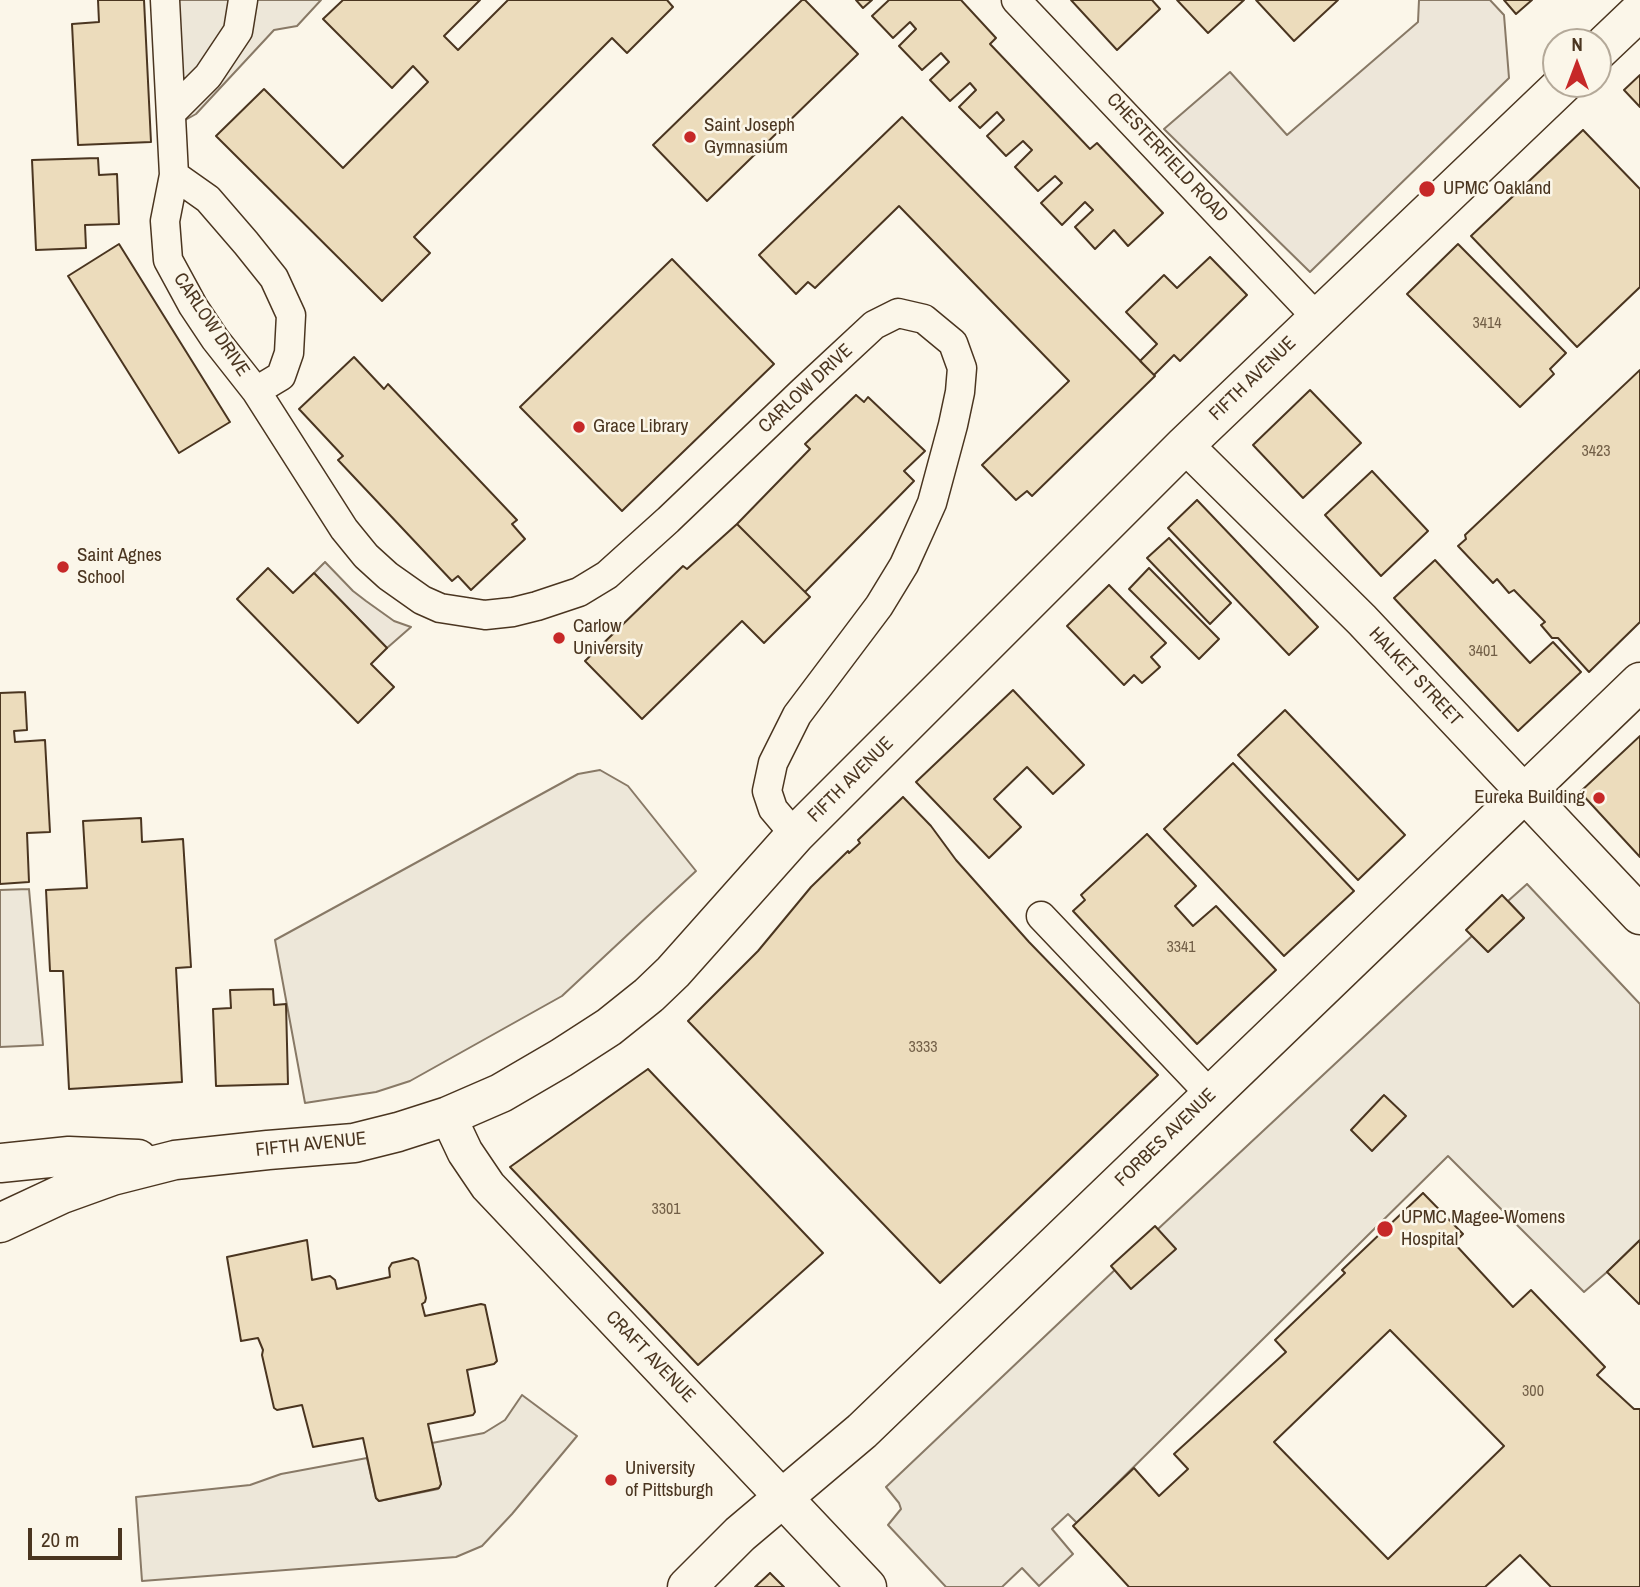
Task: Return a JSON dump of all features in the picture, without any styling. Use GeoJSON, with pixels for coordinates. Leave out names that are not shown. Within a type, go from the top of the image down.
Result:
{"type":"FeatureCollection","features":[{"type":"Feature","properties":{"kind":"main road"},"geometry":{"type":"LineString","coordinates":[[1612,38],[1640,12]]}},
{"type":"Feature","properties":{"kind":"main road","name":"FIFTH AVENUE"},"geometry":{"type":"LineString","coordinates":[[0,1223],[62,1194],[112,1176],[175,1160],[354,1143],[448,1116],[501,1093],[609,1027],[673,972],[795,835],[1185,444],[1548,98]]}},
{"type":"Feature","properties":{"kind":"main road","name":"FORBES AVENUE"},"geometry":{"type":"LineString","coordinates":[[687,1587],[740,1534],[862,1431],[1640,682]]}},
{"type":"Feature","properties":{"kind":"main road","name":"HALKET STREET"},"geometry":{"type":"LineString","coordinates":[[1525,793],[1640,915]]}},
{"type":"Feature","properties":{"kind":"main road"},"geometry":{"type":"LineString","coordinates":[[0,1163],[69,1157],[175,1160]]}},
{"type":"Feature","properties":{"kind":"main road","name":"CRAFT AVENUE"},"geometry":{"type":"LineString","coordinates":[[782,1497],[867,1587]]}},
{"type":"Feature","properties":{"kind":"street","name":"CARLOW DRIVE"},"geometry":{"type":"LineString","coordinates":[[165,0],[174,175],[165,221],[168,260],[193,306],[256,391],[344,529],[366,556],[388,576],[422,600],[440,608],[485,615],[537,607],[579,592],[607,575],[874,326],[898,313],[924,319],[953,343],[962,368],[960,392],[932,503],[904,565],[879,606],[797,715],[773,763],[767,791],[773,809],[795,835]]}},
{"type":"Feature","properties":{"kind":"street"},"geometry":{"type":"LineString","coordinates":[[171,113],[208,76],[238,31],[243,0]]}},
{"type":"Feature","properties":{"kind":"street","name":"CHESTERFIELD ROAD"},"geometry":{"type":"LineString","coordinates":[[1016,0],[1318,316]]}},
{"type":"Feature","properties":{"kind":"street","name":"CARLOW DRIVE"},"geometry":{"type":"LineString","coordinates":[[174,175],[208,199],[246,243],[274,278],[291,315],[289,353],[281,376],[256,391]]}},
{"type":"Feature","properties":{"kind":"street","name":"HALKET STREET"},"geometry":{"type":"LineString","coordinates":[[1185,444],[1362,620],[1525,793]]}},
{"type":"Feature","properties":{"kind":"street"},"geometry":{"type":"LineString","coordinates":[[1041,916],[1211,1095]]}},
{"type":"Feature","properties":{"kind":"street","name":"CRAFT AVENUE"},"geometry":{"type":"LineString","coordinates":[[448,1116],[465,1152],[488,1186],[782,1497]]}},
{"type":"Feature","properties":{"kind":"shaded area"},"geometry":{"type":"Polygon","coordinates":[[[165,0],[321,0],[297,26],[274,30],[196,114],[171,128],[165,0]]]}},
{"type":"Feature","properties":{"kind":"shaded area"},"geometry":{"type":"Polygon","coordinates":[[[1419,0],[1490,0],[1504,15],[1509,78],[1310,272],[1164,129],[1230,72],[1287,135],[1418,22],[1419,0]]]}},
{"type":"Feature","properties":{"kind":"shaded area"},"geometry":{"type":"Polygon","coordinates":[[[325,562],[366,601],[394,621],[411,627],[387,648],[314,573],[325,562]]]}},
{"type":"Feature","properties":{"kind":"shaded area"},"geometry":{"type":"Polygon","coordinates":[[[600,770],[628,786],[696,871],[562,996],[410,1081],[376,1092],[305,1103],[275,940],[578,774],[600,770]]]}},
{"type":"Feature","properties":{"kind":"shaded area"},"geometry":{"type":"Polygon","coordinates":[[[1527,884],[1640,1004],[1640,1240],[1584,1292],[1448,1156],[1077,1523],[1068,1514],[1052,1529],[1073,1554],[1039,1586],[1022,1568],[1002,1587],[946,1587],[888,1525],[901,1509],[886,1487],[1472,936],[1488,952],[1524,918],[1508,901],[1527,884]]]}},
{"type":"Feature","properties":{"kind":"shaded area"},"geometry":{"type":"Polygon","coordinates":[[[29,889],[43,1045],[0,1047],[0,890],[29,889]]]}},
{"type":"Feature","properties":{"kind":"shaded area"},"geometry":{"type":"Polygon","coordinates":[[[522,1395],[577,1436],[482,1546],[456,1557],[142,1581],[136,1497],[250,1485],[281,1474],[367,1458],[379,1501],[438,1489],[441,1484],[432,1443],[484,1433],[505,1420],[522,1395]]]}},
{"type":"Feature","properties":{"kind":"building"},"geometry":{"type":"Polygon","coordinates":[[[98,0],[144,0],[151,142],[78,145],[72,24],[99,22],[98,0]]]}},
{"type":"Feature","properties":{"kind":"building"},"geometry":{"type":"Polygon","coordinates":[[[343,0],[480,0],[444,36],[458,50],[508,0],[667,0],[673,7],[627,53],[612,38],[414,237],[430,253],[382,301],[216,136],[264,89],[343,168],[428,82],[413,66],[392,88],[323,19],[343,0]]]}},
{"type":"Feature","properties":{"kind":"building"},"geometry":{"type":"Polygon","coordinates":[[[802,0],[858,54],[707,201],[653,145],[802,0]]]}},
{"type":"Feature","properties":{"kind":"building"},"geometry":{"type":"Polygon","coordinates":[[[856,0],[872,0],[863,8],[856,0]]]}},
{"type":"Feature","properties":{"kind":"building"},"geometry":{"type":"Polygon","coordinates":[[[889,0],[961,0],[996,38],[990,44],[1090,149],[1097,143],[1163,213],[1128,246],[1114,230],[1095,249],[1075,227],[1093,210],[1085,202],[1062,225],[1041,203],[1062,183],[1055,176],[1038,191],[1015,167],[1032,150],[1023,141],[1006,156],[987,136],[1004,120],[997,112],[980,128],[959,107],[976,90],[970,83],[950,101],[930,80],[949,62],[941,53],[922,70],[899,46],[916,29],[910,22],[893,38],[872,16],[889,0]]]}},
{"type":"Feature","properties":{"kind":"building"},"geometry":{"type":"Polygon","coordinates":[[[1071,0],[1152,0],[1160,9],[1117,50],[1071,0]]]}},
{"type":"Feature","properties":{"kind":"building"},"geometry":{"type":"Polygon","coordinates":[[[1177,0],[1244,0],[1208,33],[1177,0]]]}},
{"type":"Feature","properties":{"kind":"building"},"geometry":{"type":"Polygon","coordinates":[[[1256,0],[1338,0],[1294,41],[1256,0]]]}},
{"type":"Feature","properties":{"kind":"building"},"geometry":{"type":"Polygon","coordinates":[[[1504,0],[1532,0],[1516,14],[1504,0]]]}},
{"type":"Feature","properties":{"kind":"building"},"geometry":{"type":"Polygon","coordinates":[[[1640,75],[1640,107],[1624,90],[1640,75]]]}},
{"type":"Feature","properties":{"kind":"building"},"geometry":{"type":"Polygon","coordinates":[[[902,117],[1155,376],[1032,496],[1027,491],[1016,500],[982,465],[1069,381],[899,206],[815,288],[808,282],[796,294],[759,255],[902,117]]]}},
{"type":"Feature","properties":{"kind":"building"},"geometry":{"type":"Polygon","coordinates":[[[1583,130],[1640,189],[1640,287],[1577,347],[1471,236],[1583,130]]]}},
{"type":"Feature","properties":{"kind":"building"},"geometry":{"type":"Polygon","coordinates":[[[98,158],[99,175],[117,174],[119,224],[85,225],[86,248],[36,250],[32,160],[98,158]]]}},
{"type":"Feature","properties":{"kind":"building"},"geometry":{"type":"Polygon","coordinates":[[[119,244],[230,422],[179,453],[68,276],[119,244]]]}},
{"type":"Feature","properties":{"kind":"building"},"geometry":{"type":"Polygon","coordinates":[[[1458,244],[1566,353],[1550,369],[1554,374],[1520,407],[1407,294],[1458,244]]]}},
{"type":"Feature","properties":{"kind":"building"},"geometry":{"type":"Polygon","coordinates":[[[1210,257],[1247,295],[1180,361],[1174,355],[1154,375],[1140,361],[1157,344],[1126,312],[1164,275],[1177,288],[1210,257]]]}},
{"type":"Feature","properties":{"kind":"building"},"geometry":{"type":"Polygon","coordinates":[[[672,259],[774,364],[622,511],[520,407],[672,259]]]}},
{"type":"Feature","properties":{"kind":"building"},"geometry":{"type":"Polygon","coordinates":[[[354,357],[384,389],[388,384],[517,520],[512,524],[525,539],[471,590],[458,576],[452,581],[338,460],[343,456],[299,409],[354,357]]]}},
{"type":"Feature","properties":{"kind":"building"},"geometry":{"type":"Polygon","coordinates":[[[1640,370],[1640,622],[1589,672],[1558,638],[1552,638],[1541,625],[1545,622],[1514,590],[1509,593],[1497,579],[1493,583],[1458,546],[1466,539],[1465,535],[1640,370]]]}},
{"type":"Feature","properties":{"kind":"building"},"geometry":{"type":"Polygon","coordinates":[[[1310,390],[1361,443],[1303,498],[1253,445],[1310,390]]]}},
{"type":"Feature","properties":{"kind":"building"},"geometry":{"type":"Polygon","coordinates":[[[856,395],[864,402],[868,397],[925,451],[904,471],[914,481],[805,592],[737,524],[810,449],[805,444],[856,395]]]}},
{"type":"Feature","properties":{"kind":"building"},"geometry":{"type":"Polygon","coordinates":[[[1372,471],[1428,531],[1381,576],[1325,515],[1372,471]]]}},
{"type":"Feature","properties":{"kind":"building"},"geometry":{"type":"Polygon","coordinates":[[[1197,500],[1318,627],[1289,655],[1168,528],[1197,500]]]}},
{"type":"Feature","properties":{"kind":"building"},"geometry":{"type":"Polygon","coordinates":[[[737,524],[810,597],[764,643],[742,621],[642,719],[585,661],[683,566],[687,569],[737,524]]]}},
{"type":"Feature","properties":{"kind":"building"},"geometry":{"type":"Polygon","coordinates":[[[1169,538],[1231,603],[1210,624],[1147,558],[1169,538]]]}},
{"type":"Feature","properties":{"kind":"building"},"geometry":{"type":"Polygon","coordinates":[[[1435,560],[1530,663],[1553,642],[1581,672],[1518,731],[1394,598],[1435,560]]]}},
{"type":"Feature","properties":{"kind":"building"},"geometry":{"type":"Polygon","coordinates":[[[268,568],[293,593],[314,573],[387,648],[371,664],[394,687],[358,723],[237,599],[268,568]]]}},
{"type":"Feature","properties":{"kind":"building"},"geometry":{"type":"Polygon","coordinates":[[[1149,568],[1219,639],[1199,659],[1129,589],[1149,568]]]}},
{"type":"Feature","properties":{"kind":"building"},"geometry":{"type":"Polygon","coordinates":[[[1109,585],[1166,643],[1151,657],[1160,667],[1142,683],[1134,675],[1124,685],[1067,626],[1109,585]]]}},
{"type":"Feature","properties":{"kind":"building"},"geometry":{"type":"Polygon","coordinates":[[[1013,690],[1084,765],[1053,794],[1027,767],[994,799],[1021,827],[989,858],[916,782],[1013,690]]]}},
{"type":"Feature","properties":{"kind":"building"},"geometry":{"type":"Polygon","coordinates":[[[25,692],[27,730],[14,731],[15,742],[45,740],[50,832],[27,833],[29,882],[0,884],[0,693],[25,692]]]}},
{"type":"Feature","properties":{"kind":"building"},"geometry":{"type":"Polygon","coordinates":[[[1285,710],[1405,835],[1358,880],[1238,755],[1285,710]]]}},
{"type":"Feature","properties":{"kind":"building","name":"Eureka Building"},"geometry":{"type":"Polygon","coordinates":[[[1640,736],[1640,857],[1580,792],[1640,736]]]}},
{"type":"Feature","properties":{"kind":"building"},"geometry":{"type":"Polygon","coordinates":[[[1233,763],[1354,891],[1284,956],[1164,829],[1233,763]]]}},
{"type":"Feature","properties":{"kind":"building"},"geometry":{"type":"Polygon","coordinates":[[[903,797],[931,826],[956,860],[1029,942],[1158,1075],[940,1283],[688,1021],[758,951],[811,887],[860,843],[858,840],[903,797]]]}},
{"type":"Feature","properties":{"kind":"building"},"geometry":{"type":"Polygon","coordinates":[[[141,818],[142,842],[183,839],[191,967],[176,968],[182,1082],[69,1089],[63,971],[50,971],[46,890],[87,888],[83,821],[141,818]]]}},
{"type":"Feature","properties":{"kind":"building"},"geometry":{"type":"Polygon","coordinates":[[[1147,834],[1196,886],[1175,906],[1193,926],[1216,906],[1276,970],[1197,1044],[1073,911],[1085,900],[1081,895],[1147,834]]]}},
{"type":"Feature","properties":{"kind":"building"},"geometry":{"type":"Polygon","coordinates":[[[1502,895],[1524,918],[1488,952],[1466,930],[1502,895]]]}},
{"type":"Feature","properties":{"kind":"building"},"geometry":{"type":"Polygon","coordinates":[[[273,989],[274,1005],[286,1004],[288,1084],[216,1086],[213,1009],[231,1008],[230,990],[273,989]]]}},
{"type":"Feature","properties":{"kind":"building"},"geometry":{"type":"Polygon","coordinates":[[[648,1069],[823,1253],[698,1365],[510,1167],[648,1069]]]}},
{"type":"Feature","properties":{"kind":"building"},"geometry":{"type":"Polygon","coordinates":[[[1384,1095],[1406,1116],[1372,1151],[1351,1130],[1384,1095]]]}},
{"type":"Feature","properties":{"kind":"building"},"geometry":{"type":"Polygon","coordinates":[[[1423,1193],[1463,1234],[1454,1243],[1513,1307],[1531,1290],[1605,1367],[1597,1375],[1634,1409],[1640,1409],[1640,1587],[1551,1587],[1520,1555],[1485,1587],[1129,1587],[1073,1526],[1134,1468],[1159,1496],[1188,1469],[1174,1454],[1286,1352],[1275,1340],[1345,1273],[1342,1270],[1423,1193]],[[1390,1330],[1274,1442],[1388,1559],[1504,1446],[1390,1330]]]}},
{"type":"Feature","properties":{"kind":"building"},"geometry":{"type":"Polygon","coordinates":[[[1155,1226],[1176,1249],[1131,1289],[1111,1266],[1155,1226]]]}},
{"type":"Feature","properties":{"kind":"building"},"geometry":{"type":"Polygon","coordinates":[[[307,1240],[312,1280],[330,1276],[335,1280],[337,1289],[390,1277],[389,1268],[392,1263],[413,1258],[418,1261],[426,1298],[422,1304],[425,1316],[485,1305],[497,1361],[467,1370],[475,1412],[473,1415],[428,1424],[441,1484],[439,1488],[379,1501],[376,1498],[363,1438],[313,1447],[302,1405],[277,1410],[274,1408],[263,1350],[258,1338],[241,1341],[227,1257],[307,1240]]]}},
{"type":"Feature","properties":{"kind":"building"},"geometry":{"type":"Polygon","coordinates":[[[1640,1240],[1640,1303],[1639,1304],[1607,1272],[1640,1240]]]}},
{"type":"Feature","properties":{"kind":"building"},"geometry":{"type":"Polygon","coordinates":[[[770,1573],[784,1587],[755,1587],[770,1573]]]}},
{"type":"Feature","properties":{"kind":"place","name":"Saint Joseph Gymnasium"},"geometry":{"type":"Point","coordinates":[690,137]}},
{"type":"Feature","properties":{"kind":"place","name":"UPMC Oakland"},"geometry":{"type":"Point","coordinates":[1427,189]}},
{"type":"Feature","properties":{"kind":"place","name":"Grace Library"},"geometry":{"type":"Point","coordinates":[579,427]}},
{"type":"Feature","properties":{"kind":"place","name":"Saint Agnes School"},"geometry":{"type":"Point","coordinates":[63,567]}},
{"type":"Feature","properties":{"kind":"place","name":"Carlow University"},"geometry":{"type":"Point","coordinates":[559,638]}},
{"type":"Feature","properties":{"kind":"place","name":"Eureka Building"},"geometry":{"type":"Point","coordinates":[1599,798]}},
{"type":"Feature","properties":{"kind":"place","name":"UPMC Magee-Womens Hospital"},"geometry":{"type":"Point","coordinates":[1385,1229]}},
{"type":"Feature","properties":{"kind":"place","name":"University of Pittsburgh"},"geometry":{"type":"Point","coordinates":[611,1480]}}]}
